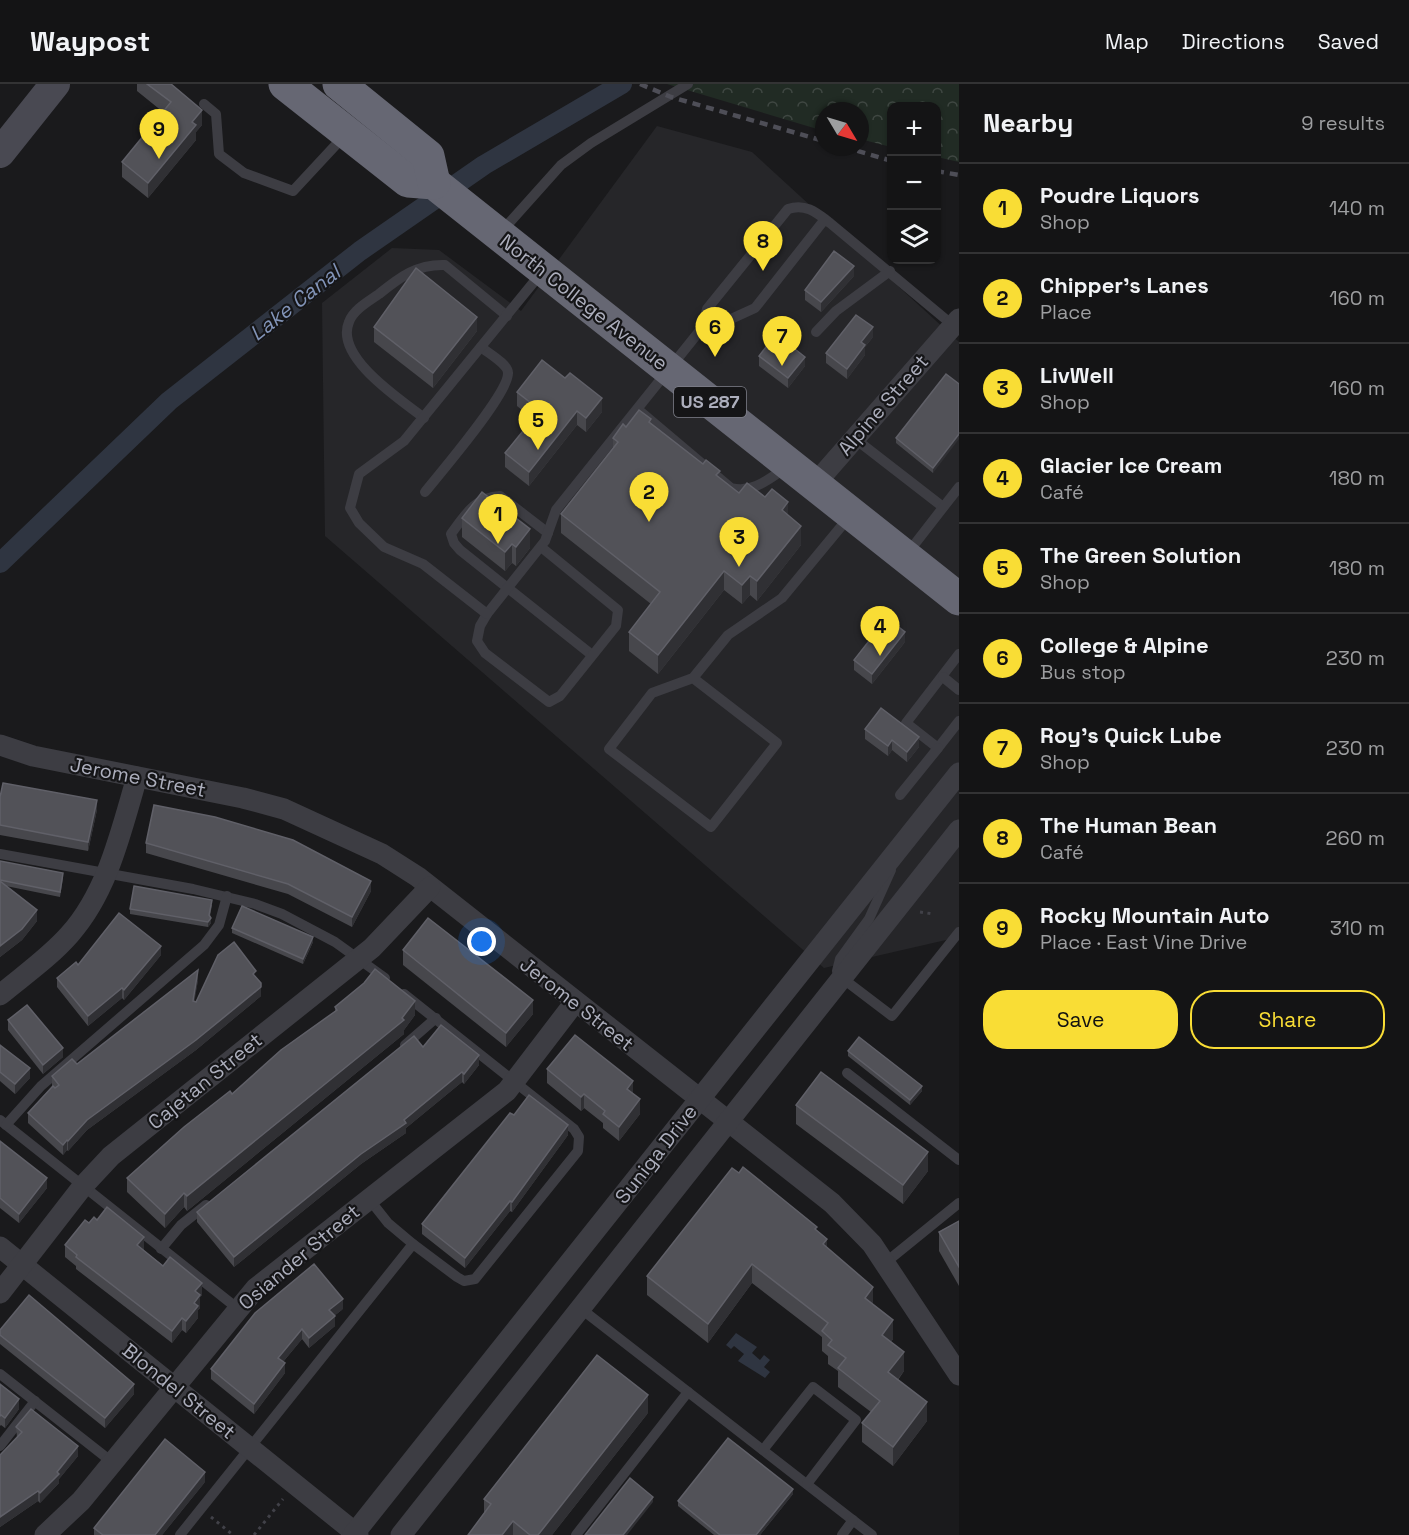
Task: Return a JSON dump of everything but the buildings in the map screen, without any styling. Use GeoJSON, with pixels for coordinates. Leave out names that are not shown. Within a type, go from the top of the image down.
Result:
{"type":"FeatureCollection","features":[{"type":"Feature","properties":{"kind":"highway"},"geometry":{"type":"LineString","coordinates":[[285,84],[408,182],[434,183],[428,156],[339,84]]}},
{"type":"Feature","properties":{"kind":"highway","name":"North College Avenue"},"geometry":{"type":"LineString","coordinates":[[434,183],[959,599]]}},
{"type":"Feature","properties":{"kind":"main road"},"geometry":{"type":"LineString","coordinates":[[0,153],[55,84]]}},
{"type":"Feature","properties":{"kind":"street","name":"Alpine Street"},"geometry":{"type":"LineString","coordinates":[[802,475],[854,438],[957,325]]}},
{"type":"Feature","properties":{"kind":"street","name":"Jerome Street"},"geometry":{"type":"LineString","coordinates":[[0,745],[33,756],[243,798],[284,810],[382,854],[430,887],[832,1203],[872,1244],[959,1375]]}},
{"type":"Feature","properties":{"kind":"street","name":"Suniga Drive"},"geometry":{"type":"LineString","coordinates":[[355,1534],[959,773]]}},
{"type":"Feature","properties":{"kind":"street"},"geometry":{"type":"LineString","coordinates":[[0,995],[48,957],[88,911],[106,873],[137,777]]}},
{"type":"Feature","properties":{"kind":"street","name":"Suniga Drive"},"geometry":{"type":"LineString","coordinates":[[401,1535],[959,830]]}},
{"type":"Feature","properties":{"kind":"street","name":"Cajetan Street"},"geometry":{"type":"LineString","coordinates":[[0,1293],[83,1186],[111,1156],[359,958],[430,887]]}},
{"type":"Feature","properties":{"kind":"street","name":"Osiander Street"},"geometry":{"type":"LineString","coordinates":[[45,1535],[81,1501],[237,1308],[256,1288],[515,1082],[575,1002]]}},
{"type":"Feature","properties":{"kind":"street","name":"Blondel Street"},"geometry":{"type":"LineString","coordinates":[[0,1247],[355,1534]]}},
{"type":"Feature","properties":{"kind":"lane"},"geometry":{"type":"LineString","coordinates":[[499,235],[561,165],[591,143],[688,84]]}},
{"type":"Feature","properties":{"kind":"lane"},"geometry":{"type":"LineString","coordinates":[[204,104],[216,114],[219,154],[244,173],[293,191],[347,133]]}},
{"type":"Feature","properties":{"kind":"lane"},"geometry":{"type":"LineString","coordinates":[[541,547],[618,610],[616,626],[555,701],[544,701],[481,647],[477,641],[487,614],[541,547],[556,510],[702,328],[707,309],[788,209],[803,206],[825,219],[957,325]]}},
{"type":"Feature","properties":{"kind":"lane"},"geometry":{"type":"LineString","coordinates":[[702,328],[720,324],[755,308],[825,219]]}},
{"type":"Feature","properties":{"kind":"lane"},"geometry":{"type":"LineString","coordinates":[[424,418],[368,374],[350,347],[346,331],[352,316],[401,276],[422,266],[444,265],[507,316]]}},
{"type":"Feature","properties":{"kind":"lane"},"geometry":{"type":"LineString","coordinates":[[487,614],[423,564],[384,547],[359,523],[350,508],[359,474],[404,441],[544,270]]}},
{"type":"Feature","properties":{"kind":"lane"},"geometry":{"type":"LineString","coordinates":[[816,332],[836,310],[890,271]]}},
{"type":"Feature","properties":{"kind":"lane"},"geometry":{"type":"LineString","coordinates":[[425,492],[485,415],[501,391],[508,375],[506,368],[481,347]]}},
{"type":"Feature","properties":{"kind":"lane"},"geometry":{"type":"LineString","coordinates":[[637,409],[731,488],[750,489],[802,475]]}},
{"type":"Feature","properties":{"kind":"lane"},"geometry":{"type":"LineString","coordinates":[[854,438],[943,507]]}},
{"type":"Feature","properties":{"kind":"lane"},"geometry":{"type":"LineString","coordinates":[[905,557],[959,487]]}},
{"type":"Feature","properties":{"kind":"lane"},"geometry":{"type":"LineString","coordinates":[[548,533],[500,496],[486,497],[469,508],[451,534],[454,543],[592,655]]}},
{"type":"Feature","properties":{"kind":"lane"},"geometry":{"type":"LineString","coordinates":[[693,678],[777,743],[711,826],[609,749],[652,693],[693,678],[728,635],[782,598],[851,514]]}},
{"type":"Feature","properties":{"kind":"lane"},"geometry":{"type":"LineString","coordinates":[[938,748],[906,723],[959,654]]}},
{"type":"Feature","properties":{"kind":"lane"},"geometry":{"type":"LineString","coordinates":[[943,677],[959,690]]}},
{"type":"Feature","properties":{"kind":"lane"},"geometry":{"type":"LineString","coordinates":[[900,795],[959,721]]}},
{"type":"Feature","properties":{"kind":"lane"},"geometry":{"type":"LineString","coordinates":[[903,843],[868,919],[840,958],[837,971],[842,978],[892,1016],[959,932]]}},
{"type":"Feature","properties":{"kind":"lane"},"geometry":{"type":"LineString","coordinates":[[0,854],[227,896],[282,914],[335,942],[359,958],[574,1129],[579,1137],[578,1151],[475,1279],[464,1281],[457,1278],[388,1223],[369,1199]]}},
{"type":"Feature","properties":{"kind":"lane"},"geometry":{"type":"LineString","coordinates":[[227,896],[219,926],[204,945],[41,1086],[3,1122],[237,1308]]}},
{"type":"Feature","properties":{"kind":"lane"},"geometry":{"type":"LineString","coordinates":[[395,1054],[436,1018]]}},
{"type":"Feature","properties":{"kind":"lane"},"geometry":{"type":"LineString","coordinates":[[847,1072],[959,1160]]}},
{"type":"Feature","properties":{"kind":"lane"},"geometry":{"type":"LineString","coordinates":[[161,1249],[181,1225],[218,1195]]}},
{"type":"Feature","properties":{"kind":"lane"},"geometry":{"type":"LineString","coordinates":[[885,1263],[959,1203]]}},
{"type":"Feature","properties":{"kind":"lane"},"geometry":{"type":"LineString","coordinates":[[180,1535],[413,1244]]}},
{"type":"Feature","properties":{"kind":"lane"},"geometry":{"type":"LineString","coordinates":[[580,1308],[872,1535]]}},
{"type":"Feature","properties":{"kind":"lane"},"geometry":{"type":"LineString","coordinates":[[0,1374],[112,1462]]}},
{"type":"Feature","properties":{"kind":"lane"},"geometry":{"type":"LineString","coordinates":[[763,1450],[813,1387],[856,1420],[807,1484]]}},
{"type":"Feature","properties":{"kind":"lane"},"geometry":{"type":"LineString","coordinates":[[576,1535],[688,1392]]}},
{"type":"Feature","properties":{"kind":"lane"},"geometry":{"type":"LineString","coordinates":[[0,1446],[35,1401]]}},
{"type":"Feature","properties":{"kind":"lane"},"geometry":{"type":"LineString","coordinates":[[842,1535],[853,1520]]}},
{"type":"Feature","properties":{"kind":"path"},"geometry":{"type":"LineString","coordinates":[[918,912],[933,914]]}},
{"type":"Feature","properties":{"kind":"path"},"geometry":{"type":"LineString","coordinates":[[254,1535],[283,1499]]}},
{"type":"Feature","properties":{"kind":"path"},"geometry":{"type":"LineString","coordinates":[[209,1515],[233,1535]]}},
{"type":"Feature","properties":{"kind":"shaded area"},"geometry":{"type":"Polygon","coordinates":[[[657,126],[752,152],[959,342],[959,937],[824,968],[325,536],[322,303],[392,248],[439,250],[521,311],[657,126]]]}},
{"type":"Feature","properties":{"kind":"green space"},"geometry":{"type":"Polygon","coordinates":[[[667,84],[959,84],[959,162],[941,158],[941,102],[887,102],[887,146],[869,141],[869,102],[815,102],[815,128],[667,84]]]}},
{"type":"Feature","properties":{"kind":"water"},"geometry":{"type":"Polygon","coordinates":[[[736,1333],[757,1347],[752,1353],[760,1360],[764,1355],[770,1360],[764,1367],[770,1372],[765,1378],[738,1361],[744,1354],[734,1346],[731,1349],[726,1345],[736,1333]]]}},
{"type":"Feature","properties":{"kind":"waterway","name":"Lake Canal"},"geometry":{"type":"LineString","coordinates":[[0,563],[169,401],[360,251],[484,165],[622,84]]}},
{"type":"Feature","properties":{"kind":"railway"},"geometry":{"type":"LineString","coordinates":[[640,84],[671,97],[815,138]]}},
{"type":"Feature","properties":{"kind":"railway"},"geometry":{"type":"LineString","coordinates":[[869,154],[887,160]]}},
{"type":"Feature","properties":{"kind":"railway"},"geometry":{"type":"LineString","coordinates":[[941,172],[959,175]]}},
{"type":"Feature","properties":{"kind":"place","name":"Rocky Mountain Auto"},"geometry":{"type":"Point","coordinates":[159,159]}},
{"type":"Feature","properties":{"kind":"place","name":"The Human Bean"},"geometry":{"type":"Point","coordinates":[763,271]}},
{"type":"Feature","properties":{"kind":"place","name":"College & Alpine"},"geometry":{"type":"Point","coordinates":[715,357]}},
{"type":"Feature","properties":{"kind":"place","name":"Roy's Quick Lube"},"geometry":{"type":"Point","coordinates":[782,366]}},
{"type":"Feature","properties":{"kind":"place","name":"The Green Solution"},"geometry":{"type":"Point","coordinates":[538,450]}},
{"type":"Feature","properties":{"kind":"place","name":"Chipper's Lanes"},"geometry":{"type":"Point","coordinates":[649,522]}},
{"type":"Feature","properties":{"kind":"place","name":"Poudre Liquors"},"geometry":{"type":"Point","coordinates":[498,544]}},
{"type":"Feature","properties":{"kind":"place","name":"LivWell"},"geometry":{"type":"Point","coordinates":[739,567]}},
{"type":"Feature","properties":{"kind":"place","name":"Glacier Ice Cream"},"geometry":{"type":"Point","coordinates":[880,656]}}]}
